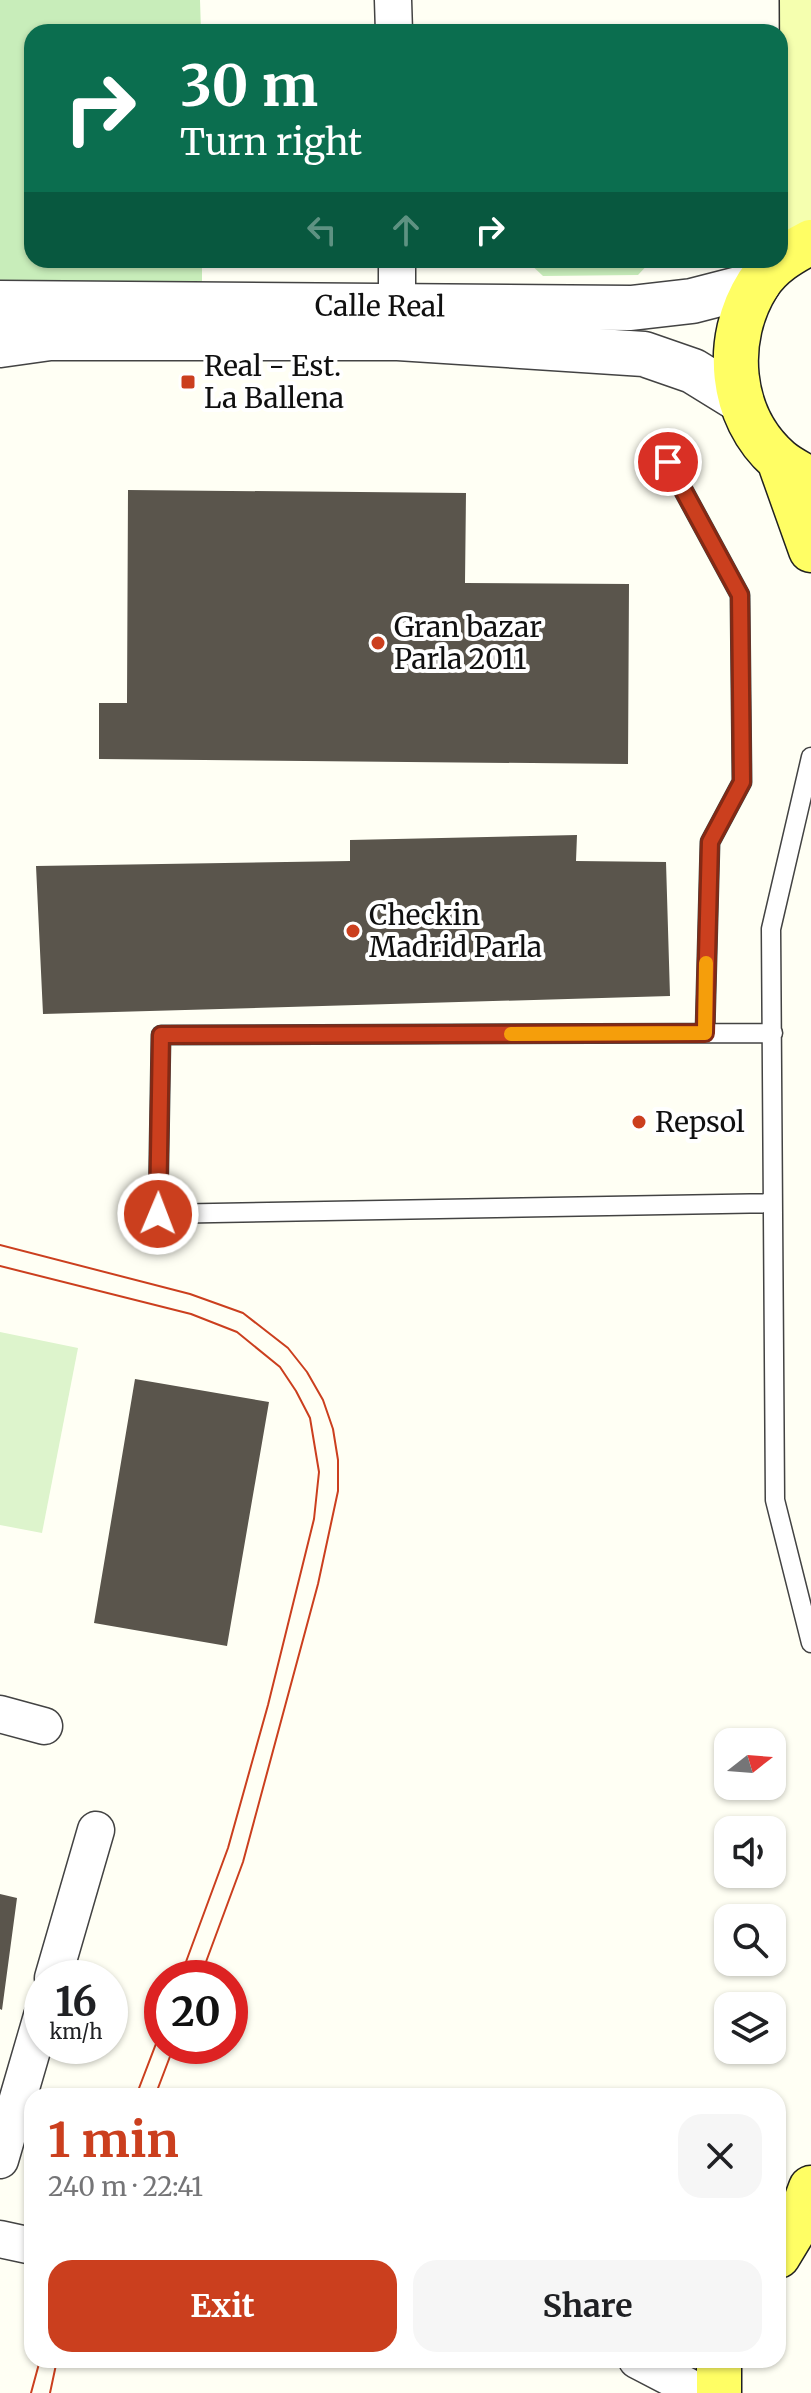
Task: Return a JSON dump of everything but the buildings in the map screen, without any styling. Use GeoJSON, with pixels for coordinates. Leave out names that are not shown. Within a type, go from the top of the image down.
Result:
{"type":"FeatureCollection","features":[{"type":"Feature","properties":{"kind":"main road"},"geometry":{"type":"LineString","coordinates":[[788,250],[803,196],[802,0]]}},
{"type":"Feature","properties":{"kind":"main road"},"geometry":{"type":"LineString","coordinates":[[780,268],[741,321],[735,360],[740,400],[756,433],[795,470],[811,550]]}},
{"type":"Feature","properties":{"kind":"main road"},"geometry":{"type":"LineString","coordinates":[[786,2243],[798,2223],[811,2188]]}},
{"type":"Feature","properties":{"kind":"main road"},"geometry":{"type":"LineString","coordinates":[[786,2265],[811,2253]]}},
{"type":"Feature","properties":{"kind":"main road"},"geometry":{"type":"LineString","coordinates":[[719,2368],[719,2393]]}},
{"type":"Feature","properties":{"kind":"street"},"geometry":{"type":"LineString","coordinates":[[393,0],[394,24]]}},
{"type":"Feature","properties":{"kind":"street"},"geometry":{"type":"LineString","coordinates":[[397,268],[397,305]]}},
{"type":"Feature","properties":{"kind":"street","name":"Calle Real"},"geometry":{"type":"LineString","coordinates":[[0,303],[631,308],[692,301],[769,268]]}},
{"type":"Feature","properties":{"kind":"street","name":"Calle Real"},"geometry":{"type":"LineString","coordinates":[[0,345],[50,338],[398,338],[644,354],[693,371],[740,400]]}},
{"type":"Feature","properties":{"kind":"street"},"geometry":{"type":"LineString","coordinates":[[0,1714],[44,1726]]}},
{"type":"Feature","properties":{"kind":"street"},"geometry":{"type":"LineString","coordinates":[[58,1960],[96,1830]]}},
{"type":"Feature","properties":{"kind":"street"},"geometry":{"type":"LineString","coordinates":[[0,2160],[28,2064]]}},
{"type":"Feature","properties":{"kind":"street"},"geometry":{"type":"LineString","coordinates":[[0,2239],[24,2244]]}},
{"type":"Feature","properties":{"kind":"street"},"geometry":{"type":"LineString","coordinates":[[652,2368],[695,2393]]}},
{"type":"Feature","properties":{"kind":"lane"},"geometry":{"type":"LineString","coordinates":[[668,462],[740,595],[742,782],[710,842],[705,1033]]}},
{"type":"Feature","properties":{"kind":"lane"},"geometry":{"type":"LineString","coordinates":[[811,757],[771,929],[775,1500],[811,1643]]}},
{"type":"Feature","properties":{"kind":"lane"},"geometry":{"type":"LineString","coordinates":[[772,1203],[158,1214],[161,1035],[773,1033]]}},
{"type":"Feature","properties":{"kind":"green space"},"geometry":{"type":"Polygon","coordinates":[[[0,0],[200,0],[201,24],[24,24],[24,268],[202,268],[202,282],[0,282],[0,0]]]}},
{"type":"Feature","properties":{"kind":"green space"},"geometry":{"type":"Polygon","coordinates":[[[534,268],[645,268],[638,275],[543,276],[534,268]]]}},
{"type":"Feature","properties":{"kind":"green space"},"geometry":{"type":"Polygon","coordinates":[[[0,1332],[78,1348],[42,1533],[0,1525],[0,1332]]]}},
{"type":"Feature","properties":{"kind":"tram line"},"geometry":{"type":"LineString","coordinates":[[0,1245],[190,1294],[243,1313],[288,1348],[307,1372],[323,1400],[333,1429],[338,1460],[338,1491],[318,1584],[243,1862],[207,1960]]}},
{"type":"Feature","properties":{"kind":"tram line"},"geometry":{"type":"LineString","coordinates":[[0,1266],[191,1314],[237,1332],[280,1367],[310,1418],[319,1472],[314,1519],[268,1705],[228,1848],[187,1960]]}},
{"type":"Feature","properties":{"kind":"tram line"},"geometry":{"type":"LineString","coordinates":[[139,2088],[148,2064]]}},
{"type":"Feature","properties":{"kind":"tram line"},"geometry":{"type":"LineString","coordinates":[[158,2088],[167,2064]]}},
{"type":"Feature","properties":{"kind":"tram line"},"geometry":{"type":"LineString","coordinates":[[31,2393],[38,2368]]}},
{"type":"Feature","properties":{"kind":"tram line"},"geometry":{"type":"LineString","coordinates":[[50,2393],[55,2368]]}},
{"type":"Feature","properties":{"kind":"slow traffic"},"geometry":{"type":"LineString","coordinates":[[511,1034],[705,1033],[706,963]]}},
{"type":"Feature","properties":{"kind":"place","name":"Real - Est. La Ballena"},"geometry":{"type":"Point","coordinates":[188,382]}},
{"type":"Feature","properties":{"kind":"place","name":"Gran bazar Parla 2011"},"geometry":{"type":"Point","coordinates":[378,643]}},
{"type":"Feature","properties":{"kind":"place","name":"Checkin Madrid Parla"},"geometry":{"type":"Point","coordinates":[353,931]}},
{"type":"Feature","properties":{"kind":"place","name":"Repsol"},"geometry":{"type":"Point","coordinates":[639,1122]}},
{"type":"Feature","properties":{"kind":"route"},"geometry":{"type":"LineString","coordinates":[[158,1214],[161,1035],[705,1033],[710,842],[742,782],[740,595],[668,462]]}}]}
